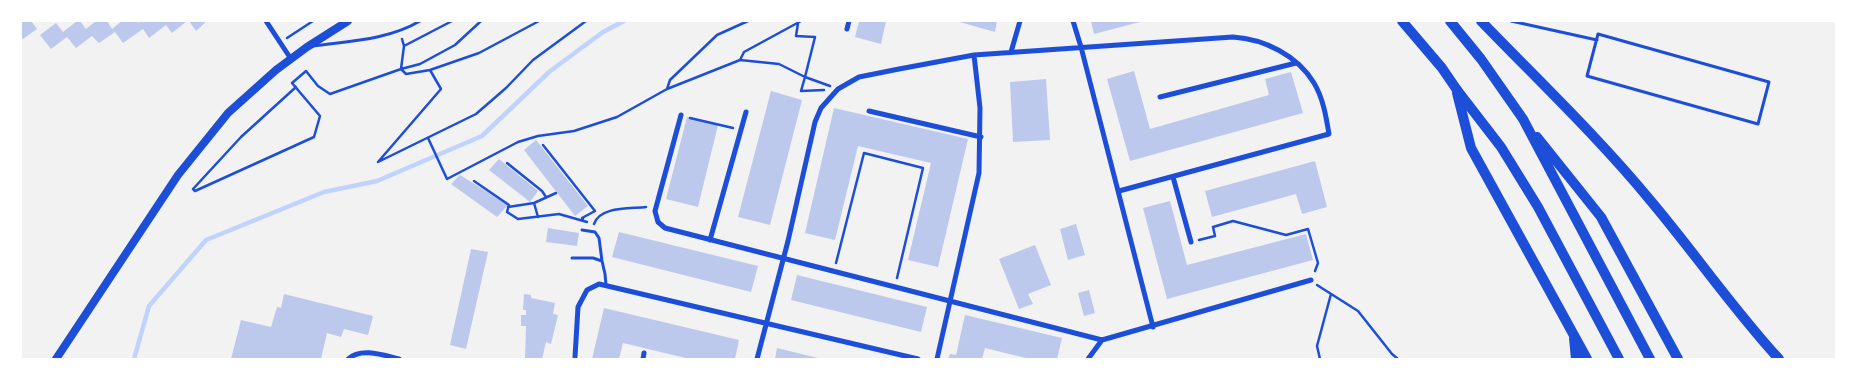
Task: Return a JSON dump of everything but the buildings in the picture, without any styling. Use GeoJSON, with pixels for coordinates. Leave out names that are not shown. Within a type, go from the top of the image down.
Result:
{"type":"FeatureCollection","features":[{"type":"Feature","properties":{"kind":"highway"},"geometry":{"type":"LineString","coordinates":[[1402,21],[1442,68],[1456,90],[1501,147],[1538,207],[1619,359]]}},
{"type":"Feature","properties":{"kind":"highway"},"geometry":{"type":"LineString","coordinates":[[1450,21],[1481,59],[1523,119],[1601,217],[1678,359]]}},
{"type":"Feature","properties":{"kind":"highway"},"geometry":{"type":"LineString","coordinates":[[1481,21],[1637,184],[1779,359]]}},
{"type":"Feature","properties":{"kind":"highway"},"geometry":{"type":"LineString","coordinates":[[1456,90],[1471,148],[1587,359]]}},
{"type":"Feature","properties":{"kind":"highway"},"geometry":{"type":"LineString","coordinates":[[1523,119],[1650,359]]}},
{"type":"Feature","properties":{"kind":"highway"},"geometry":{"type":"LineString","coordinates":[[1573,332],[1576,359]]}},
{"type":"Feature","properties":{"kind":"street"},"geometry":{"type":"LineString","coordinates":[[266,21],[291,58]]}},
{"type":"Feature","properties":{"kind":"street"},"geometry":{"type":"LineString","coordinates":[[56,359],[178,175],[228,114],[258,85],[291,58],[348,21]]}},
{"type":"Feature","properties":{"kind":"street"},"geometry":{"type":"LineString","coordinates":[[847,29],[850,21]]}},
{"type":"Feature","properties":{"kind":"street"},"geometry":{"type":"LineString","coordinates":[[1011,52],[1020,21]]}},
{"type":"Feature","properties":{"kind":"street"},"geometry":{"type":"LineString","coordinates":[[1073,21],[1119,191],[1153,327]]}},
{"type":"Feature","properties":{"kind":"street"},"geometry":{"type":"LineString","coordinates":[[757,359],[815,122],[821,108],[838,89],[854,80],[871,74],[974,55],[1208,38],[1243,38],[1268,45],[1296,63],[1310,77],[1320,95],[1326,112],[1328,134],[1119,191]]}},
{"type":"Feature","properties":{"kind":"street"},"geometry":{"type":"LineString","coordinates":[[937,359],[979,173],[980,108],[974,55]]}},
{"type":"Feature","properties":{"kind":"street"},"geometry":{"type":"LineString","coordinates":[[1160,97],[1296,63]]}},
{"type":"Feature","properties":{"kind":"street"},"geometry":{"type":"LineString","coordinates":[[869,111],[981,137]]}},
{"type":"Feature","properties":{"kind":"street"},"geometry":{"type":"LineString","coordinates":[[710,240],[746,112]]}},
{"type":"Feature","properties":{"kind":"street"},"geometry":{"type":"LineString","coordinates":[[681,115],[656,206],[656,218],[664,228],[1102,340],[1153,327],[1311,280]]}},
{"type":"Feature","properties":{"kind":"street"},"geometry":{"type":"LineString","coordinates":[[1173,177],[1191,242]]}},
{"type":"Feature","properties":{"kind":"street"},"geometry":{"type":"LineString","coordinates":[[574,357],[578,307],[587,290],[599,284],[918,359]]}},
{"type":"Feature","properties":{"kind":"street"},"geometry":{"type":"LineString","coordinates":[[1088,359],[1102,340]]}},
{"type":"Feature","properties":{"kind":"street"},"geometry":{"type":"LineString","coordinates":[[348,359],[350,356],[370,352],[399,359]]}},
{"type":"Feature","properties":{"kind":"lane"},"geometry":{"type":"LineString","coordinates":[[307,47],[388,35],[420,21]]}},
{"type":"Feature","properties":{"kind":"lane"},"geometry":{"type":"LineString","coordinates":[[1511,21],[1597,40]]}},
{"type":"Feature","properties":{"kind":"lane"},"geometry":{"type":"LineString","coordinates":[[1598,34],[1769,82],[1758,124],[1587,76],[1597,40],[1598,34]]}},
{"type":"Feature","properties":{"kind":"lane"},"geometry":{"type":"LineString","coordinates":[[582,230],[595,232],[598,238],[606,286]]}},
{"type":"Feature","properties":{"kind":"lane"},"geometry":{"type":"LineString","coordinates":[[572,258],[593,258],[602,261]]}},
{"type":"Feature","properties":{"kind":"path"},"geometry":{"type":"LineString","coordinates":[[280,43],[313,21]]}},
{"type":"Feature","properties":{"kind":"path"},"geometry":{"type":"LineString","coordinates":[[452,21],[404,46],[402,69],[406,74],[430,70],[479,53],[539,21]]}},
{"type":"Feature","properties":{"kind":"path"},"geometry":{"type":"LineString","coordinates":[[296,87],[241,137],[193,188],[195,191],[314,137],[320,116],[296,87],[292,83],[306,71],[318,86],[330,94],[420,64],[456,45],[481,21]]}},
{"type":"Feature","properties":{"kind":"path"},"geometry":{"type":"LineString","coordinates":[[430,70],[441,89],[378,162],[476,114],[506,88],[533,60],[586,21]]}},
{"type":"Feature","properties":{"kind":"path"},"geometry":{"type":"LineString","coordinates":[[667,89],[670,80],[716,35],[748,21]]}},
{"type":"Feature","properties":{"kind":"path"},"geometry":{"type":"LineString","coordinates":[[740,60],[744,52],[799,22]]}},
{"type":"Feature","properties":{"kind":"path"},"geometry":{"type":"LineString","coordinates":[[799,22],[796,36],[815,37],[801,92],[838,89]]}},
{"type":"Feature","properties":{"kind":"path"},"geometry":{"type":"LineString","coordinates":[[428,138],[448,178],[518,142],[538,136],[574,131],[617,117],[667,89],[740,60],[780,64],[805,77],[838,89]]}},
{"type":"Feature","properties":{"kind":"path"},"geometry":{"type":"LineString","coordinates":[[681,115],[741,130]]}},
{"type":"Feature","properties":{"kind":"path"},"geometry":{"type":"LineString","coordinates":[[543,145],[595,211],[583,219]]}},
{"type":"Feature","properties":{"kind":"path"},"geometry":{"type":"LineString","coordinates":[[834,271],[864,153],[923,168],[895,286]]}},
{"type":"Feature","properties":{"kind":"path"},"geometry":{"type":"LineString","coordinates":[[507,163],[542,191],[546,197]]}},
{"type":"Feature","properties":{"kind":"path"},"geometry":{"type":"LineString","coordinates":[[474,181],[509,205],[507,212],[518,218],[560,214],[583,219],[593,228],[596,218],[604,211],[656,206]]}},
{"type":"Feature","properties":{"kind":"path"},"geometry":{"type":"LineString","coordinates":[[508,207],[534,203],[556,193]]}},
{"type":"Feature","properties":{"kind":"path"},"geometry":{"type":"LineString","coordinates":[[534,203],[538,217]]}},
{"type":"Feature","properties":{"kind":"path"},"geometry":{"type":"LineString","coordinates":[[1191,242],[1215,236],[1213,227],[1233,221],[1286,234],[1308,229],[1318,263],[1311,280],[1358,311],[1398,359]]}},
{"type":"Feature","properties":{"kind":"path"},"geometry":{"type":"LineString","coordinates":[[1320,359],[1317,346],[1331,294]]}},
{"type":"Feature","properties":{"kind":"waterway"},"geometry":{"type":"LineString","coordinates":[[134,359],[149,306],[206,240],[324,192],[377,181],[482,136],[549,72],[603,32],[624,21]]}}]}
